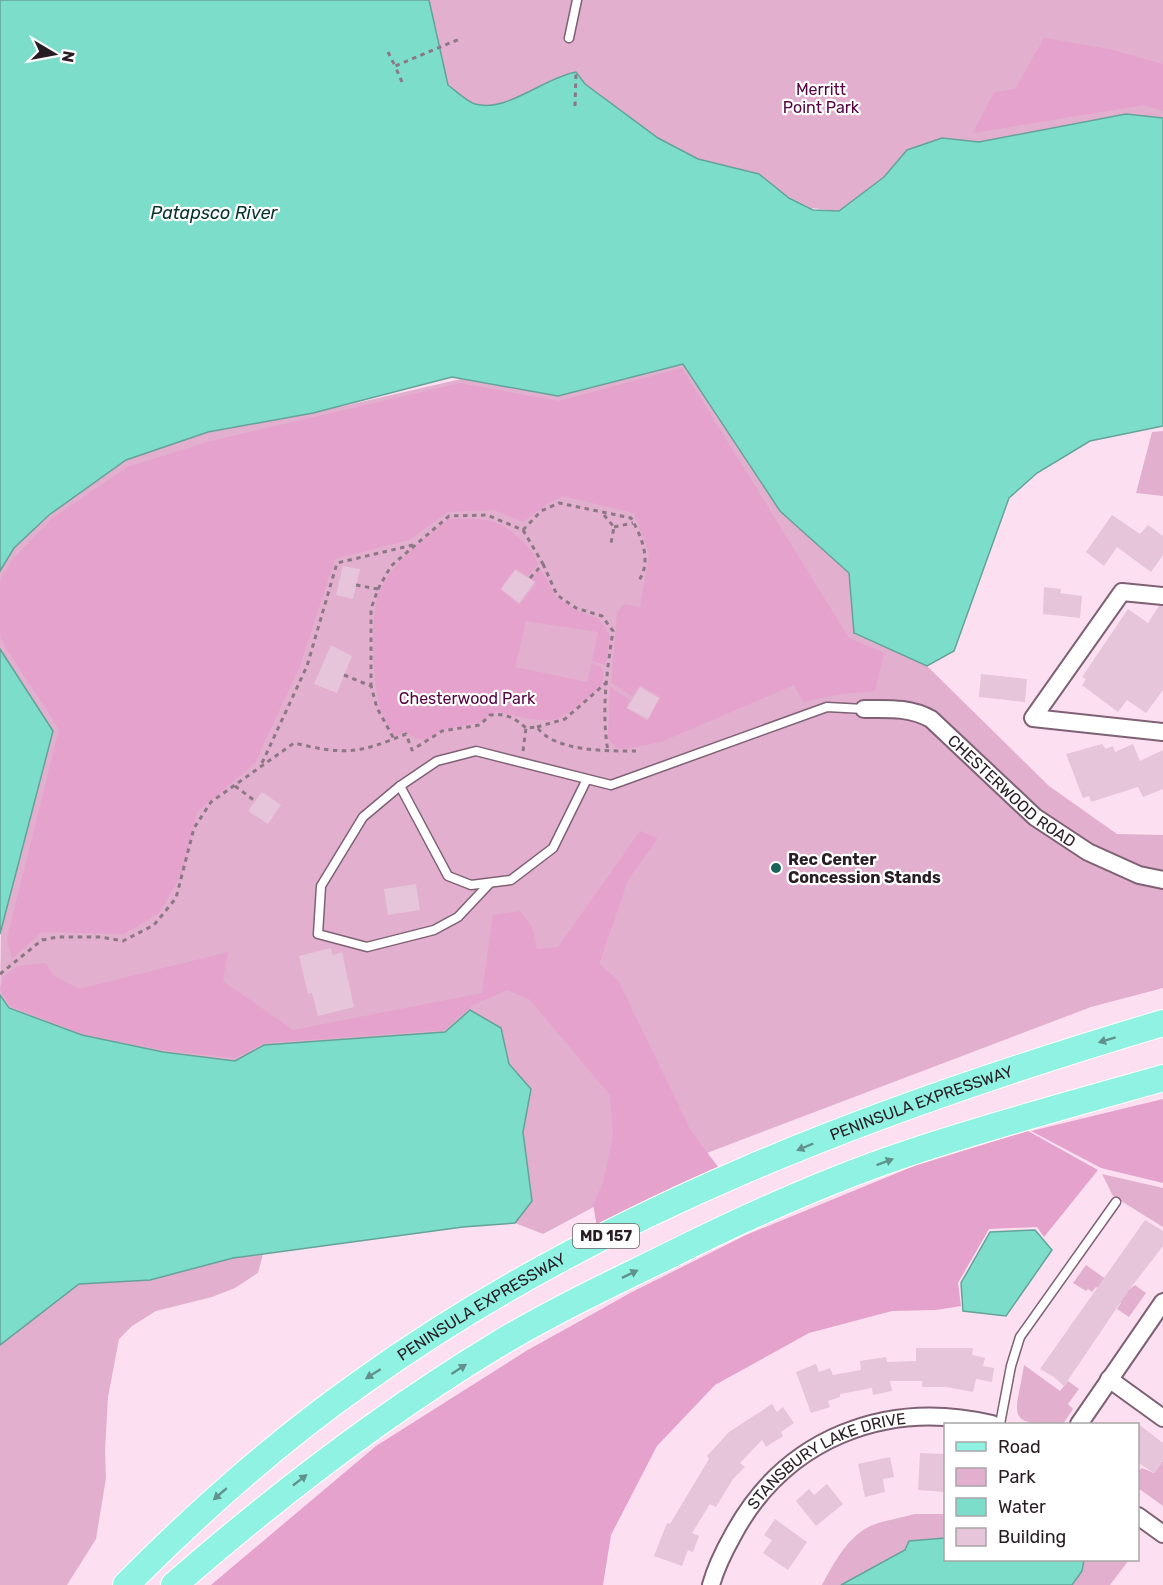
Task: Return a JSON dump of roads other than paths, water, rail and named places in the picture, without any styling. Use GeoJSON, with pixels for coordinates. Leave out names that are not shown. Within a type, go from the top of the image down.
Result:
{"type":"FeatureCollection","features":[{"type":"Feature","properties":{"kind":"main road","name":"PENINSULA EXPRESSWAY"},"geometry":{"type":"LineString","coordinates":[[126,1585],[216,1497],[339,1399],[460,1318],[539,1271],[685,1196],[852,1126],[960,1086],[1163,1023]]}},
{"type":"Feature","properties":{"kind":"main road","name":"MD 157"},"geometry":{"type":"LineString","coordinates":[[174,1585],[248,1521],[328,1458],[495,1346],[554,1312],[747,1216],[820,1186],[903,1155],[1163,1078]]}},
{"type":"Feature","properties":{"kind":"street"},"geometry":{"type":"LineString","coordinates":[[1163,596],[1122,592],[1033,718],[1163,732]]}},
{"type":"Feature","properties":{"kind":"street","name":"CHESTERWOOD ROAD"},"geometry":{"type":"LineString","coordinates":[[864,709],[902,708],[917,711],[931,719],[1035,817],[1088,852],[1139,875],[1163,880]]}},
{"type":"Feature","properties":{"kind":"street"},"geometry":{"type":"LineString","coordinates":[[1080,1423],[1163,1302]]}},
{"type":"Feature","properties":{"kind":"street"},"geometry":{"type":"LineString","coordinates":[[1109,1379],[1163,1418]]}},
{"type":"Feature","properties":{"kind":"street","name":"STANSBURY LAKE DRIVE"},"geometry":{"type":"LineString","coordinates":[[711,1585],[722,1556],[747,1510],[765,1487],[789,1465],[816,1446],[876,1422],[905,1416],[965,1418],[984,1423]]}},
{"type":"Feature","properties":{"kind":"street"},"geometry":{"type":"LineString","coordinates":[[1139,1517],[1163,1534]]}},
{"type":"Feature","properties":{"kind":"lane"},"geometry":{"type":"LineString","coordinates":[[569,38],[577,0]]}},
{"type":"Feature","properties":{"kind":"lane"},"geometry":{"type":"LineString","coordinates":[[489,883],[458,917],[434,930],[367,947],[318,934],[321,886],[363,817],[400,786],[437,760],[476,751],[611,785],[827,707],[864,709]]}},
{"type":"Feature","properties":{"kind":"lane"},"geometry":{"type":"LineString","coordinates":[[400,786],[448,876],[471,885],[511,879],[553,848],[588,779]]}},
{"type":"Feature","properties":{"kind":"lane"},"geometry":{"type":"LineString","coordinates":[[999,1423],[1011,1366],[1020,1337],[1116,1203]]}},
{"type":"Feature","properties":{"kind":"water","name":"Patapsco River"},"geometry":{"type":"Polygon","coordinates":[[[0,0],[429,0],[448,85],[472,103],[500,104],[552,80],[576,72],[585,84],[658,138],[698,159],[759,174],[789,198],[813,210],[839,211],[884,177],[907,150],[942,138],[979,142],[1126,114],[1163,118],[1163,426],[1090,441],[1037,473],[1009,498],[954,651],[927,666],[854,633],[849,573],[780,511],[683,364],[558,396],[452,377],[313,413],[208,432],[126,460],[49,515],[14,548],[0,571],[0,0]]]}},
{"type":"Feature","properties":{"kind":"water"},"geometry":{"type":"Polygon","coordinates":[[[0,649],[53,731],[0,934],[0,649]]]}},
{"type":"Feature","properties":{"kind":"water"},"geometry":{"type":"Polygon","coordinates":[[[0,995],[9,1008],[82,1035],[163,1052],[235,1061],[264,1045],[445,1032],[470,1010],[501,1028],[509,1064],[531,1089],[523,1132],[532,1201],[515,1223],[463,1227],[233,1258],[150,1280],[79,1284],[0,1345],[0,995]]]}},
{"type":"Feature","properties":{"kind":"water"},"geometry":{"type":"Polygon","coordinates":[[[1035,1230],[1052,1250],[1006,1316],[963,1311],[961,1283],[990,1232],[1035,1230]]]}},
{"type":"Feature","properties":{"kind":"water"},"geometry":{"type":"Polygon","coordinates":[[[944,1538],[944,1561],[1084,1561],[1082,1571],[1072,1585],[841,1585],[905,1550],[909,1541],[944,1538]]]}},
{"type":"Feature","properties":{"kind":"place","name":"Rec Center Concession Stands"},"geometry":{"type":"Point","coordinates":[776,868]}},
{"type":"Feature","properties":{"kind":"park label","name":"Merritt Point Park"},"geometry":{"type":"Point","coordinates":[821,98]}},
{"type":"Feature","properties":{"kind":"park label","name":"Chesterwood Park"},"geometry":{"type":"Point","coordinates":[467,698]}}]}
